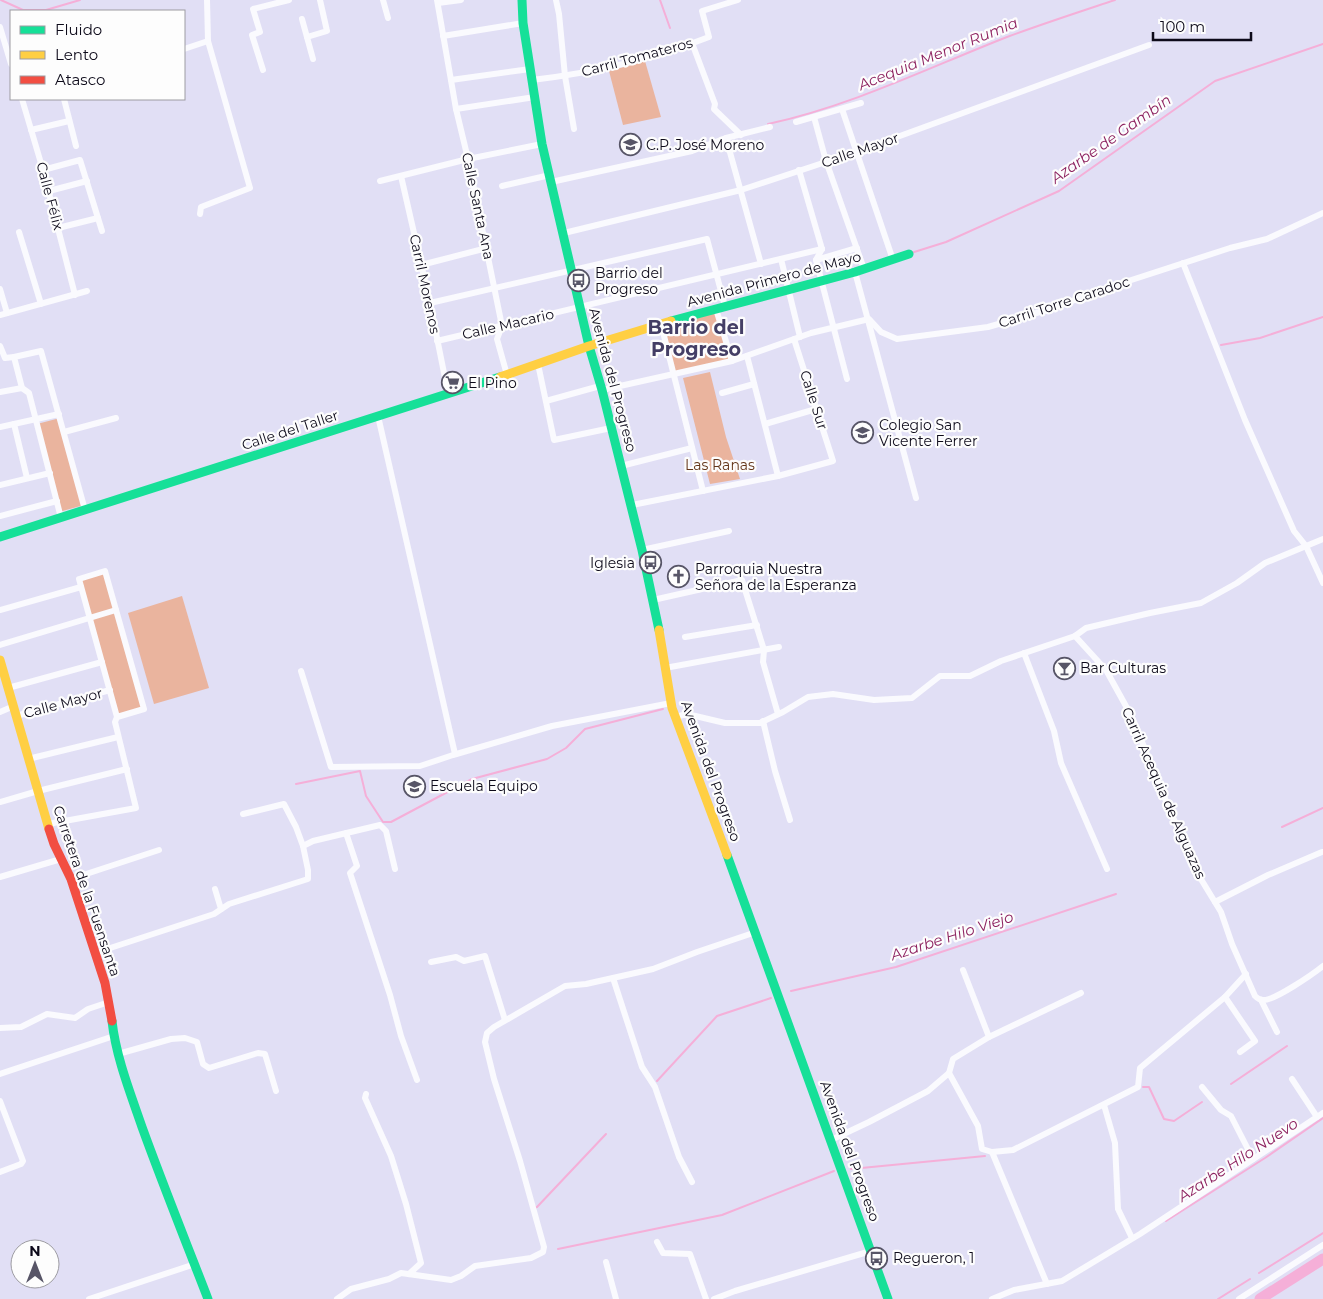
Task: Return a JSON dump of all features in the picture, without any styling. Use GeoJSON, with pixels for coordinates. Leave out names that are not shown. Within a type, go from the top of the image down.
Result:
{"type":"FeatureCollection","features":[{"type":"Feature","properties":{"kind":"main road","name":"Avenida del Progreso"},"geometry":{"type":"LineString","coordinates":[[522,0],[523,23],[542,144],[589,346],[632,506],[654,600],[671,703],[756,932],[888,1299]]}},
{"type":"Feature","properties":{"kind":"main road","name":"Avenida Primero de Mayo"},"geometry":{"type":"LineString","coordinates":[[589,346],[721,307],[860,271],[909,254]]}},
{"type":"Feature","properties":{"kind":"main road","name":"Calle del Taller"},"geometry":{"type":"LineString","coordinates":[[0,537],[448,394],[589,346]]}},
{"type":"Feature","properties":{"kind":"main road","name":"Carretera de la Fuensanta"},"geometry":{"type":"LineString","coordinates":[[0,660],[54,844],[70,879],[105,983],[118,1054],[129,1089],[157,1168],[208,1299]]}},
{"type":"Feature","properties":{"kind":"street"},"geometry":{"type":"LineString","coordinates":[[200,214],[201,207],[250,188],[208,41],[207,0]]}},
{"type":"Feature","properties":{"kind":"street"},"geometry":{"type":"LineString","coordinates":[[263,70],[252,35],[260,32],[253,9],[289,0]]}},
{"type":"Feature","properties":{"kind":"street"},"geometry":{"type":"LineString","coordinates":[[307,37],[327,31],[320,0]]}},
{"type":"Feature","properties":{"kind":"street"},"geometry":{"type":"LineString","coordinates":[[383,0],[388,18]]}},
{"type":"Feature","properties":{"kind":"street"},"geometry":{"type":"LineString","coordinates":[[437,2],[460,0]]}},
{"type":"Feature","properties":{"kind":"street"},"geometry":{"type":"LineString","coordinates":[[556,0],[565,76],[574,129]]}},
{"type":"Feature","properties":{"kind":"street","name":"Carril Tomateros"},"geometry":{"type":"LineString","coordinates":[[532,80],[565,76],[678,49],[709,37],[702,11],[738,0]]}},
{"type":"Feature","properties":{"kind":"street","name":"Calle Santa Ana"},"geometry":{"type":"LineString","coordinates":[[437,2],[456,109],[487,248],[502,326],[497,339],[507,374]]}},
{"type":"Feature","properties":{"kind":"street"},"geometry":{"type":"LineString","coordinates":[[302,19],[313,59]]}},
{"type":"Feature","properties":{"kind":"street"},"geometry":{"type":"LineString","coordinates":[[443,36],[523,23]]}},
{"type":"Feature","properties":{"kind":"street"},"geometry":{"type":"LineString","coordinates":[[0,27],[10,61]]}},
{"type":"Feature","properties":{"kind":"street"},"geometry":{"type":"LineString","coordinates":[[185,49],[208,41]]}},
{"type":"Feature","properties":{"kind":"street"},"geometry":{"type":"LineString","coordinates":[[692,43],[715,104],[714,109],[741,135]]}},
{"type":"Feature","properties":{"kind":"street","name":"Calle Mayor"},"geometry":{"type":"LineString","coordinates":[[564,233],[741,190],[856,152],[1149,45]]}},
{"type":"Feature","properties":{"kind":"street"},"geometry":{"type":"LineString","coordinates":[[451,80],[530,69]]}},
{"type":"Feature","properties":{"kind":"street"},"geometry":{"type":"LineString","coordinates":[[456,109],[535,97]]}},
{"type":"Feature","properties":{"kind":"street","name":"Calle Félix"},"geometry":{"type":"LineString","coordinates":[[22,100],[44,170],[75,295]]}},
{"type":"Feature","properties":{"kind":"street"},"geometry":{"type":"LineString","coordinates":[[64,100],[68,121],[76,146]]}},
{"type":"Feature","properties":{"kind":"street"},"geometry":{"type":"LineString","coordinates":[[796,122],[861,103]]}},
{"type":"Feature","properties":{"kind":"street"},"geometry":{"type":"LineString","coordinates":[[842,109],[893,260]]}},
{"type":"Feature","properties":{"kind":"street"},"geometry":{"type":"LineString","coordinates":[[814,117],[826,161],[858,248],[860,271],[869,319],[916,498]]}},
{"type":"Feature","properties":{"kind":"street"},"geometry":{"type":"LineString","coordinates":[[31,130],[68,121]]}},
{"type":"Feature","properties":{"kind":"street"},"geometry":{"type":"LineString","coordinates":[[502,186],[692,151],[726,138],[770,126]]}},
{"type":"Feature","properties":{"kind":"street"},"geometry":{"type":"LineString","coordinates":[[726,138],[761,264]]}},
{"type":"Feature","properties":{"kind":"street"},"geometry":{"type":"LineString","coordinates":[[380,181],[468,159],[542,144]]}},
{"type":"Feature","properties":{"kind":"street"},"geometry":{"type":"LineString","coordinates":[[44,170],[80,160],[102,231]]}},
{"type":"Feature","properties":{"kind":"street"},"geometry":{"type":"LineString","coordinates":[[799,170],[822,249],[816,260],[847,379]]}},
{"type":"Feature","properties":{"kind":"street","name":"Carril Morenos"},"geometry":{"type":"LineString","coordinates":[[401,176],[422,265],[448,394]]}},
{"type":"Feature","properties":{"kind":"street"},"geometry":{"type":"LineString","coordinates":[[49,191],[86,181]]}},
{"type":"Feature","properties":{"kind":"street","name":"Carril Torre Caradoc"},"geometry":{"type":"LineString","coordinates":[[869,319],[881,332],[897,339],[988,327],[1046,310],[1230,248],[1267,238],[1323,213]]}},
{"type":"Feature","properties":{"kind":"street"},"geometry":{"type":"LineString","coordinates":[[58,228],[98,218]]}},
{"type":"Feature","properties":{"kind":"street"},"geometry":{"type":"LineString","coordinates":[[19,232],[41,304]]}},
{"type":"Feature","properties":{"kind":"street"},"geometry":{"type":"LineString","coordinates":[[430,303],[707,239],[717,274],[721,307],[732,361]]}},
{"type":"Feature","properties":{"kind":"street"},"geometry":{"type":"LineString","coordinates":[[422,265],[487,248]]}},
{"type":"Feature","properties":{"kind":"street"},"geometry":{"type":"LineString","coordinates":[[816,260],[858,248]]}},
{"type":"Feature","properties":{"kind":"street","name":"Calle Macario"},"geometry":{"type":"LineString","coordinates":[[437,341],[822,249]]}},
{"type":"Feature","properties":{"kind":"street","name":"Calle Sur"},"geometry":{"type":"LineString","coordinates":[[778,476],[833,462],[816,409],[797,338],[782,259]]}},
{"type":"Feature","properties":{"kind":"street"},"geometry":{"type":"LineString","coordinates":[[1183,263],[1245,420],[1294,531],[1306,546],[1323,583]]}},
{"type":"Feature","properties":{"kind":"street"},"geometry":{"type":"LineString","coordinates":[[0,290],[7,313]]}},
{"type":"Feature","properties":{"kind":"street"},"geometry":{"type":"LineString","coordinates":[[0,315],[87,291]]}},
{"type":"Feature","properties":{"kind":"street"},"geometry":{"type":"LineString","coordinates":[[546,401],[732,361],[797,338],[869,319]]}},
{"type":"Feature","properties":{"kind":"street"},"geometry":{"type":"LineString","coordinates":[[661,324],[703,491]]}},
{"type":"Feature","properties":{"kind":"street"},"geometry":{"type":"LineString","coordinates":[[0,346],[5,358],[41,351],[60,414],[85,510]]}},
{"type":"Feature","properties":{"kind":"street"},"geometry":{"type":"LineString","coordinates":[[632,506],[778,476],[747,356]]}},
{"type":"Feature","properties":{"kind":"street"},"geometry":{"type":"LineString","coordinates":[[14,357],[22,388],[29,393],[61,518]]}},
{"type":"Feature","properties":{"kind":"street"},"geometry":{"type":"LineString","coordinates":[[538,364],[554,440],[612,428]]}},
{"type":"Feature","properties":{"kind":"street"},"geometry":{"type":"LineString","coordinates":[[722,393],[754,384]]}},
{"type":"Feature","properties":{"kind":"street"},"geometry":{"type":"LineString","coordinates":[[0,392],[22,388]]}},
{"type":"Feature","properties":{"kind":"street"},"geometry":{"type":"LineString","coordinates":[[765,424],[816,409]]}},
{"type":"Feature","properties":{"kind":"street"},"geometry":{"type":"LineString","coordinates":[[0,427],[60,414]]}},
{"type":"Feature","properties":{"kind":"street"},"geometry":{"type":"LineString","coordinates":[[378,416],[455,754]]}},
{"type":"Feature","properties":{"kind":"street"},"geometry":{"type":"LineString","coordinates":[[64,432],[116,418]]}},
{"type":"Feature","properties":{"kind":"street"},"geometry":{"type":"LineString","coordinates":[[14,424],[27,478]]}},
{"type":"Feature","properties":{"kind":"street"},"geometry":{"type":"LineString","coordinates":[[621,466],[692,448]]}},
{"type":"Feature","properties":{"kind":"street"},"geometry":{"type":"LineString","coordinates":[[0,485],[50,474]]}},
{"type":"Feature","properties":{"kind":"street"},"geometry":{"type":"LineString","coordinates":[[0,516],[57,501]]}},
{"type":"Feature","properties":{"kind":"street"},"geometry":{"type":"LineString","coordinates":[[642,550],[729,531]]}},
{"type":"Feature","properties":{"kind":"street"},"geometry":{"type":"LineString","coordinates":[[675,717],[687,714],[725,722],[760,722],[808,697],[833,694],[874,700],[912,698],[940,676],[970,676],[1001,661],[1074,636],[1086,628],[1201,603],[1237,583],[1265,563],[1323,539]]}},
{"type":"Feature","properties":{"kind":"street"},"geometry":{"type":"LineString","coordinates":[[48,824],[136,808],[114,722],[117,717],[144,709],[105,571],[79,579],[117,717]]}},
{"type":"Feature","properties":{"kind":"street"},"geometry":{"type":"LineString","coordinates":[[654,600],[742,580],[764,650],[763,662],[778,714]]}},
{"type":"Feature","properties":{"kind":"street"},"geometry":{"type":"LineString","coordinates":[[0,610],[81,587]]}},
{"type":"Feature","properties":{"kind":"street"},"geometry":{"type":"LineString","coordinates":[[0,645],[116,610]]}},
{"type":"Feature","properties":{"kind":"street"},"geometry":{"type":"LineString","coordinates":[[685,637],[757,625]]}},
{"type":"Feature","properties":{"kind":"street","name":"Carril Acequia de Alguazas"},"geometry":{"type":"LineString","coordinates":[[1074,636],[1106,670],[1132,717],[1196,871],[1221,912],[1232,944],[1255,996],[1261,1000],[1278,1032]]}},
{"type":"Feature","properties":{"kind":"street"},"geometry":{"type":"LineString","coordinates":[[665,668],[779,647]]}},
{"type":"Feature","properties":{"kind":"street"},"geometry":{"type":"LineString","coordinates":[[1024,653],[1054,731],[1061,763],[1107,869]]}},
{"type":"Feature","properties":{"kind":"street"},"geometry":{"type":"LineString","coordinates":[[8,688],[102,662]]}},
{"type":"Feature","properties":{"kind":"street"},"geometry":{"type":"LineString","coordinates":[[300,671],[331,766],[420,766],[552,726],[671,703]]}},
{"type":"Feature","properties":{"kind":"street","name":"Calle Mayor"},"geometry":{"type":"LineString","coordinates":[[16,716],[110,690]]}},
{"type":"Feature","properties":{"kind":"street"},"geometry":{"type":"LineString","coordinates":[[0,712],[14,706]]}},
{"type":"Feature","properties":{"kind":"street"},"geometry":{"type":"LineString","coordinates":[[763,721],[775,771],[790,820]]}},
{"type":"Feature","properties":{"kind":"street"},"geometry":{"type":"LineString","coordinates":[[28,759],[118,737]]}},
{"type":"Feature","properties":{"kind":"street"},"geometry":{"type":"LineString","coordinates":[[0,802],[126,769]]}},
{"type":"Feature","properties":{"kind":"street"},"geometry":{"type":"LineString","coordinates":[[95,954],[214,914],[229,904],[308,879],[303,846],[284,804],[243,814]]}},
{"type":"Feature","properties":{"kind":"street"},"geometry":{"type":"LineString","coordinates":[[303,846],[380,825],[386,831],[395,869]]}},
{"type":"Feature","properties":{"kind":"street"},"geometry":{"type":"LineString","coordinates":[[346,833],[357,866],[350,873],[390,995],[401,1036],[417,1080]]}},
{"type":"Feature","properties":{"kind":"street"},"geometry":{"type":"LineString","coordinates":[[70,879],[159,850]]}},
{"type":"Feature","properties":{"kind":"street"},"geometry":{"type":"LineString","coordinates":[[1215,902],[1268,874],[1322,852]]}},
{"type":"Feature","properties":{"kind":"street"},"geometry":{"type":"LineString","coordinates":[[0,877],[61,859]]}},
{"type":"Feature","properties":{"kind":"street"},"geometry":{"type":"LineString","coordinates":[[215,889],[221,909]]}},
{"type":"Feature","properties":{"kind":"street"},"geometry":{"type":"LineString","coordinates":[[336,1299],[351,1289],[389,1279],[401,1273],[451,1280],[461,1276],[474,1266],[531,1258],[543,1252],[544,1247],[528,1190],[484,1042],[487,1033],[505,1020],[565,986],[586,984],[653,969],[756,932]]}},
{"type":"Feature","properties":{"kind":"street"},"geometry":{"type":"LineString","coordinates":[[432,962],[456,957],[464,961],[485,956],[505,1020]]}},
{"type":"Feature","properties":{"kind":"street"},"geometry":{"type":"LineString","coordinates":[[1261,1000],[1281,994],[1320,968],[1323,977]]}},
{"type":"Feature","properties":{"kind":"street"},"geometry":{"type":"LineString","coordinates":[[963,970],[988,1037]]}},
{"type":"Feature","properties":{"kind":"street"},"geometry":{"type":"LineString","coordinates":[[949,1073],[978,1126],[982,1149],[992,1152],[1013,1150],[1138,1087],[1140,1068],[1225,998],[1246,974]]}},
{"type":"Feature","properties":{"kind":"street"},"geometry":{"type":"LineString","coordinates":[[613,978],[642,1067],[655,1087],[679,1157],[692,1182]]}},
{"type":"Feature","properties":{"kind":"street"},"geometry":{"type":"LineString","coordinates":[[831,1140],[870,1122],[928,1091],[949,1073],[953,1059],[988,1037],[1081,994]]}},
{"type":"Feature","properties":{"kind":"street"},"geometry":{"type":"LineString","coordinates":[[1225,998],[1255,1041],[1240,1052]]}},
{"type":"Feature","properties":{"kind":"street"},"geometry":{"type":"LineString","coordinates":[[0,1028],[21,1027],[47,1014],[75,1018],[88,1009],[109,1002]]}},
{"type":"Feature","properties":{"kind":"street"},"geometry":{"type":"LineString","coordinates":[[0,1074],[114,1036]]}},
{"type":"Feature","properties":{"kind":"street"},"geometry":{"type":"LineString","coordinates":[[118,1054],[171,1039],[185,1038],[196,1042],[203,1064],[209,1068],[258,1053],[265,1054],[276,1091]]}},
{"type":"Feature","properties":{"kind":"street"},"geometry":{"type":"LineString","coordinates":[[992,1299],[1014,1290],[1062,1281],[1132,1238],[1320,1115],[1292,1078]]}},
{"type":"Feature","properties":{"kind":"street"},"geometry":{"type":"LineString","coordinates":[[1202,1087],[1221,1110],[1231,1116],[1253,1159]]}},
{"type":"Feature","properties":{"kind":"street"},"geometry":{"type":"LineString","coordinates":[[366,1094],[365,1098],[390,1156],[406,1204],[421,1263],[409,1274]]}},
{"type":"Feature","properties":{"kind":"street"},"geometry":{"type":"LineString","coordinates":[[0,1101],[22,1161],[21,1164],[0,1172]]}},
{"type":"Feature","properties":{"kind":"street"},"geometry":{"type":"LineString","coordinates":[[1104,1105],[1115,1143],[1118,1209],[1132,1238]]}},
{"type":"Feature","properties":{"kind":"street"},"geometry":{"type":"LineString","coordinates":[[992,1152],[1047,1284]]}},
{"type":"Feature","properties":{"kind":"street"},"geometry":{"type":"LineString","coordinates":[[657,1242],[663,1253],[690,1254],[706,1299]]}},
{"type":"Feature","properties":{"kind":"street"},"geometry":{"type":"LineString","coordinates":[[1239,1299],[1323,1245]]}},
{"type":"Feature","properties":{"kind":"street"},"geometry":{"type":"LineString","coordinates":[[714,1299],[735,1291],[871,1251]]}},
{"type":"Feature","properties":{"kind":"street"},"geometry":{"type":"LineString","coordinates":[[606,1262],[616,1299]]}},
{"type":"Feature","properties":{"kind":"street"},"geometry":{"type":"LineString","coordinates":[[89,1299],[195,1264]]}},
{"type":"Feature","properties":{"kind":"green space"},"geometry":{"type":"Polygon","coordinates":[[[645,61],[661,117],[623,125],[609,71],[645,61]]]}},
{"type":"Feature","properties":{"kind":"green space"},"geometry":{"type":"Polygon","coordinates":[[[716,309],[732,361],[674,374],[661,324],[716,309]]]}},
{"type":"Feature","properties":{"kind":"green space","name":"Las Ranas"},"geometry":{"type":"Polygon","coordinates":[[[710,372],[726,437],[740,479],[710,484],[683,378],[710,372]]]}},
{"type":"Feature","properties":{"kind":"green space"},"geometry":{"type":"Polygon","coordinates":[[[60,418],[84,505],[59,512],[37,424],[60,418]]]}},
{"type":"Feature","properties":{"kind":"green space"},"geometry":{"type":"Polygon","coordinates":[[[105,571],[144,709],[117,717],[79,579],[105,571]]]}},
{"type":"Feature","properties":{"kind":"green space"},"geometry":{"type":"Polygon","coordinates":[[[182,596],[209,688],[154,704],[128,613],[182,596]]]}},
{"type":"Feature","properties":{"kind":"waterway","name":"Acequia Menor Rumia"},"geometry":{"type":"LineString","coordinates":[[1,0],[23,10],[46,10],[80,0]]}},
{"type":"Feature","properties":{"kind":"waterway","name":"Acequia Menor Rumia"},"geometry":{"type":"LineString","coordinates":[[660,0],[670,28]]}},
{"type":"Feature","properties":{"kind":"waterway","name":"Acequia Menor Rumia"},"geometry":{"type":"LineString","coordinates":[[768,124],[859,97],[1007,37],[1115,0]]}},
{"type":"Feature","properties":{"kind":"waterway","name":"Azarbe de Gambín"},"geometry":{"type":"LineString","coordinates":[[911,253],[946,242],[1059,191],[1215,81],[1323,44]]}},
{"type":"Feature","properties":{"kind":"waterway"},"geometry":{"type":"LineString","coordinates":[[1221,345],[1260,338],[1323,317]]}},
{"type":"Feature","properties":{"kind":"waterway"},"geometry":{"type":"LineString","coordinates":[[296,784],[360,771],[366,796],[383,822],[391,822],[472,779],[547,759],[566,748],[585,729],[663,709]]}},
{"type":"Feature","properties":{"kind":"waterway","name":"Azarbe Hilo Viejo"},"geometry":{"type":"LineString","coordinates":[[1282,827],[1323,808]]}},
{"type":"Feature","properties":{"kind":"waterway","name":"Azarbe Hilo Viejo"},"geometry":{"type":"LineString","coordinates":[[791,991],[896,967],[1116,894]]}},
{"type":"Feature","properties":{"kind":"waterway","name":"Azarbe Hilo Viejo"},"geometry":{"type":"LineString","coordinates":[[657,1081],[717,1016],[771,998]]}},
{"type":"Feature","properties":{"kind":"waterway"},"geometry":{"type":"LineString","coordinates":[[1231,1084],[1287,1046]]}},
{"type":"Feature","properties":{"kind":"waterway"},"geometry":{"type":"LineString","coordinates":[[1143,1087],[1149,1087],[1164,1119],[1174,1121],[1202,1102]]}},
{"type":"Feature","properties":{"kind":"waterway","name":"Azarbe Hilo Nuevo"},"geometry":{"type":"LineString","coordinates":[[1166,1221],[1265,1158],[1323,1118]]}},
{"type":"Feature","properties":{"kind":"waterway","name":"Azarbe Hilo Viejo"},"geometry":{"type":"LineString","coordinates":[[534,1208],[606,1134]]}},
{"type":"Feature","properties":{"kind":"waterway"},"geometry":{"type":"LineString","coordinates":[[851,1169],[985,1156]]}},
{"type":"Feature","properties":{"kind":"waterway"},"geometry":{"type":"LineString","coordinates":[[558,1249],[722,1215],[834,1171]]}},
{"type":"Feature","properties":{"kind":"waterway"},"geometry":{"type":"LineString","coordinates":[[1259,1273],[1323,1233]]}},
{"type":"Feature","properties":{"kind":"waterway"},"geometry":{"type":"LineString","coordinates":[[1260,1299],[1323,1259]]}},
{"type":"Feature","properties":{"kind":"waterway"},"geometry":{"type":"LineString","coordinates":[[1218,1299],[1250,1279]]}},
{"type":"Feature","properties":{"kind":"traffic: fast"},"geometry":{"type":"LineString","coordinates":[[522,0],[523,23],[542,144],[589,346],[602,390],[642,550],[659,630]]}},
{"type":"Feature","properties":{"kind":"traffic: fast"},"geometry":{"type":"LineString","coordinates":[[671,321],[855,272],[909,254]]}},
{"type":"Feature","properties":{"kind":"traffic: fast"},"geometry":{"type":"LineString","coordinates":[[0,537],[500,377]]}},
{"type":"Feature","properties":{"kind":"traffic: fast"},"geometry":{"type":"LineString","coordinates":[[727,855],[888,1299]]}},
{"type":"Feature","properties":{"kind":"traffic: fast"},"geometry":{"type":"LineString","coordinates":[[112,1021],[120,1061],[133,1101],[208,1299]]}},
{"type":"Feature","properties":{"kind":"traffic: slow"},"geometry":{"type":"LineString","coordinates":[[500,377],[589,346],[671,321]]}},
{"type":"Feature","properties":{"kind":"traffic: slow"},"geometry":{"type":"LineString","coordinates":[[659,630],[672,708],[727,855]]}},
{"type":"Feature","properties":{"kind":"traffic: slow"},"geometry":{"type":"LineString","coordinates":[[0,660],[49,829]]}},
{"type":"Feature","properties":{"kind":"traffic: jam"},"geometry":{"type":"LineString","coordinates":[[49,829],[71,879],[105,983],[112,1021]]}},
{"type":"Feature","properties":{"kind":"place","name":"C.P. José Moreno"},"geometry":{"type":"Point","coordinates":[630,145]}},
{"type":"Feature","properties":{"kind":"place","name":"Barrio del Progreso"},"geometry":{"type":"Point","coordinates":[579,281]}},
{"type":"Feature","properties":{"kind":"place","name":"El Pino"},"geometry":{"type":"Point","coordinates":[452,383]}},
{"type":"Feature","properties":{"kind":"place","name":"Colegio San Vicente Ferrer"},"geometry":{"type":"Point","coordinates":[863,433]}},
{"type":"Feature","properties":{"kind":"place","name":"Iglesia"},"geometry":{"type":"Point","coordinates":[651,563]}},
{"type":"Feature","properties":{"kind":"place","name":"Parroquia Nuestra Señora de la Esperanza"},"geometry":{"type":"Point","coordinates":[679,577]}},
{"type":"Feature","properties":{"kind":"place","name":"Bar Culturas"},"geometry":{"type":"Point","coordinates":[1064,668]}},
{"type":"Feature","properties":{"kind":"place","name":"Escuela Equipo"},"geometry":{"type":"Point","coordinates":[414,786]}},
{"type":"Feature","properties":{"kind":"place","name":"Regueron, 1"},"geometry":{"type":"Point","coordinates":[877,1258]}},
{"type":"Feature","properties":{"kind":"district","name":"Barrio del Progreso"},"geometry":{"type":"Point","coordinates":[696,338]}}]}
